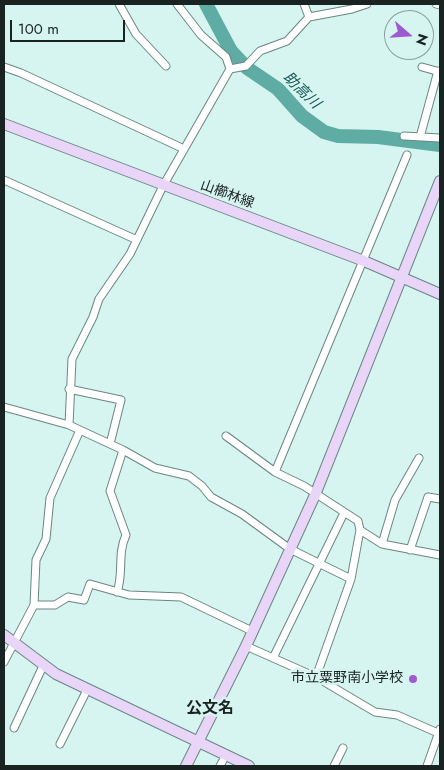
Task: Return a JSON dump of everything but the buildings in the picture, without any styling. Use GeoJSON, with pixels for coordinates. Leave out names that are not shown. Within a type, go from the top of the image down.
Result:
{"type":"FeatureCollection","features":[{"type":"Feature","properties":{"kind":"street"},"geometry":{"type":"LineString","coordinates":[[120,4],[136,34],[166,66]]}},
{"type":"Feature","properties":{"kind":"street"},"geometry":{"type":"LineString","coordinates":[[69,425],[69,389],[72,359],[93,317],[99,299],[110,286],[137,240],[163,186],[230,69],[226,57],[201,35],[177,4]]}},
{"type":"Feature","properties":{"kind":"street"},"geometry":{"type":"LineString","coordinates":[[304,4],[310,17]]}},
{"type":"Feature","properties":{"kind":"street"},"geometry":{"type":"LineString","coordinates":[[230,69],[246,66],[260,51],[287,41],[310,17],[352,9],[367,4]]}},
{"type":"Feature","properties":{"kind":"street"},"geometry":{"type":"LineString","coordinates":[[436,4],[440,5]]}},
{"type":"Feature","properties":{"kind":"street"},"geometry":{"type":"LineString","coordinates":[[420,137],[439,71],[422,66]]}},
{"type":"Feature","properties":{"kind":"street"},"geometry":{"type":"LineString","coordinates":[[4,67],[21,73],[184,150]]}},
{"type":"Feature","properties":{"kind":"street","name":"山櫛林線"},"geometry":{"type":"LineString","coordinates":[[4,124],[364,261],[440,294]]}},
{"type":"Feature","properties":{"kind":"street"},"geometry":{"type":"LineString","coordinates":[[404,136],[440,138]]}},
{"type":"Feature","properties":{"kind":"street"},"geometry":{"type":"LineString","coordinates":[[275,472],[407,155]]}},
{"type":"Feature","properties":{"kind":"street"},"geometry":{"type":"LineString","coordinates":[[4,180],[137,240]]}},
{"type":"Feature","properties":{"kind":"street"},"geometry":{"type":"LineString","coordinates":[[186,766],[246,646],[315,494],[440,181]]}},
{"type":"Feature","properties":{"kind":"street"},"geometry":{"type":"LineString","coordinates":[[69,389],[121,400],[110,444]]}},
{"type":"Feature","properties":{"kind":"street"},"geometry":{"type":"LineString","coordinates":[[4,407],[69,425],[123,450],[155,468],[189,476],[202,486],[211,497],[242,514],[290,550],[350,579]]}},
{"type":"Feature","properties":{"kind":"street"},"geometry":{"type":"LineString","coordinates":[[4,662],[34,605],[36,560],[46,539],[50,498],[80,430]]}},
{"type":"Feature","properties":{"kind":"street"},"geometry":{"type":"LineString","coordinates":[[226,436],[275,472],[304,486],[358,521],[360,530],[350,579],[316,677]]}},
{"type":"Feature","properties":{"kind":"street"},"geometry":{"type":"LineString","coordinates":[[118,592],[122,578],[121,546],[126,536],[110,491],[123,450]]}},
{"type":"Feature","properties":{"kind":"street"},"geometry":{"type":"LineString","coordinates":[[382,544],[395,500],[419,458]]}},
{"type":"Feature","properties":{"kind":"street"},"geometry":{"type":"LineString","coordinates":[[410,550],[428,497],[440,499]]}},
{"type":"Feature","properties":{"kind":"street"},"geometry":{"type":"LineString","coordinates":[[273,658],[344,513]]}},
{"type":"Feature","properties":{"kind":"street"},"geometry":{"type":"LineString","coordinates":[[360,530],[382,544],[440,555]]}},
{"type":"Feature","properties":{"kind":"street"},"geometry":{"type":"LineString","coordinates":[[34,605],[55,605],[68,597],[84,600],[90,584],[129,595],[181,597],[252,631]]}},
{"type":"Feature","properties":{"kind":"street"},"geometry":{"type":"LineString","coordinates":[[4,635],[44,666],[87,690],[249,766]]}},
{"type":"Feature","properties":{"kind":"street"},"geometry":{"type":"LineString","coordinates":[[246,646],[316,677],[375,712],[397,715],[439,731],[427,766]]}},
{"type":"Feature","properties":{"kind":"street"},"geometry":{"type":"LineString","coordinates":[[14,728],[44,666]]}},
{"type":"Feature","properties":{"kind":"street"},"geometry":{"type":"LineString","coordinates":[[60,744],[87,690]]}},
{"type":"Feature","properties":{"kind":"street"},"geometry":{"type":"LineString","coordinates":[[334,766],[343,748]]}},
{"type":"Feature","properties":{"kind":"street"},"geometry":{"type":"LineString","coordinates":[[220,766],[226,755]]}},
{"type":"Feature","properties":{"kind":"waterway","name":"助高川"},"geometry":{"type":"LineString","coordinates":[[206,4],[231,51],[247,68],[278,89],[302,116],[324,132],[338,136],[378,137],[440,145]]}},
{"type":"Feature","properties":{"kind":"place","name":"市立粟野南小学校"},"geometry":{"type":"Point","coordinates":[413,679]}},
{"type":"Feature","properties":{"kind":"district","name":"公文名"},"geometry":{"type":"Point","coordinates":[210,709]}}]}
